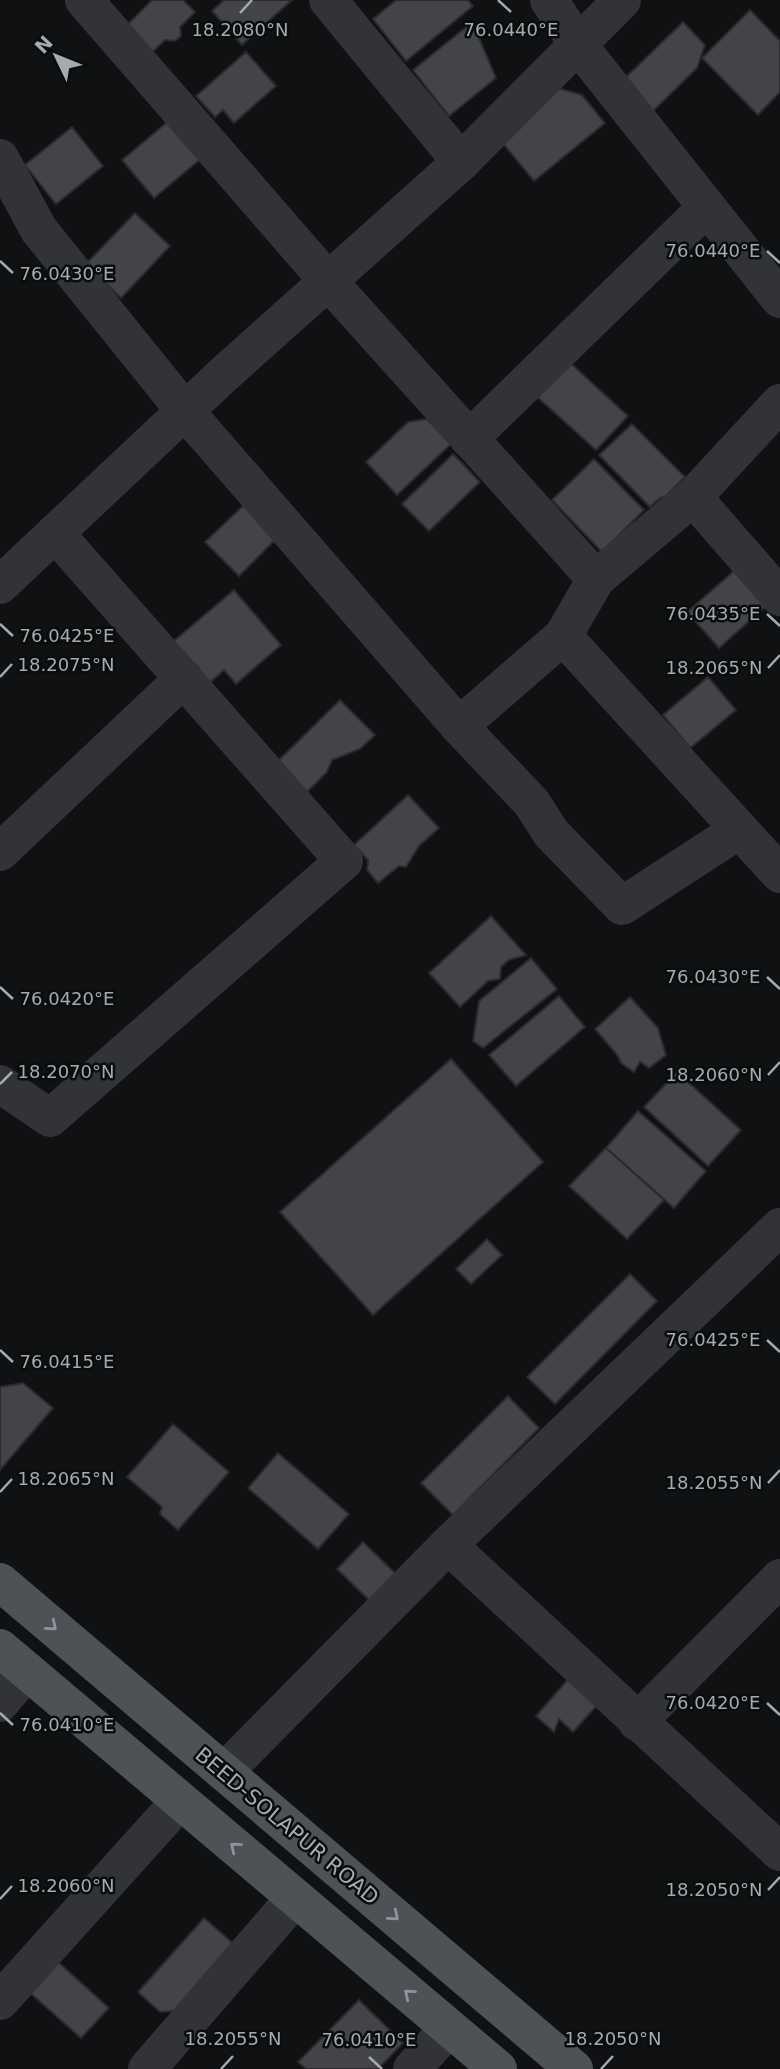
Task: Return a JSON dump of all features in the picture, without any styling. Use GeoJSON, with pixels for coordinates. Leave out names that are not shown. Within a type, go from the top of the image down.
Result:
{"type":"FeatureCollection","features":[{"type":"Feature","properties":{"kind":"main road","name":"BEED-SOLAPUR ROAD"},"geometry":{"type":"LineString","coordinates":[[0,1582],[574,2069]]}},
{"type":"Feature","properties":{"kind":"main road"},"geometry":{"type":"LineString","coordinates":[[13,1659],[498,2069]]}},
{"type":"Feature","properties":{"kind":"street"},"geometry":{"type":"LineString","coordinates":[[84,0],[328,281],[596,579]]}},
{"type":"Feature","properties":{"kind":"street"},"geometry":{"type":"LineString","coordinates":[[328,0],[461,162]]}},
{"type":"Feature","properties":{"kind":"street"},"geometry":{"type":"LineString","coordinates":[[549,0],[579,46],[780,299]]}},
{"type":"Feature","properties":{"kind":"street"},"geometry":{"type":"LineString","coordinates":[[0,585],[185,411],[461,162],[622,0]]}},
{"type":"Feature","properties":{"kind":"street"},"geometry":{"type":"LineString","coordinates":[[0,159],[39,230],[185,411],[459,726],[532,803],[551,832],[622,906],[765,848],[563,636]]}},
{"type":"Feature","properties":{"kind":"street"},"geometry":{"type":"LineString","coordinates":[[469,439],[707,207]]}},
{"type":"Feature","properties":{"kind":"street"},"geometry":{"type":"LineString","coordinates":[[459,726],[563,636],[596,579],[693,497],[780,403]]}},
{"type":"Feature","properties":{"kind":"street"},"geometry":{"type":"LineString","coordinates":[[693,497],[780,597]]}},
{"type":"Feature","properties":{"kind":"street"},"geometry":{"type":"LineString","coordinates":[[0,1084],[50,1118],[344,861],[55,533]]}},
{"type":"Feature","properties":{"kind":"street"},"geometry":{"type":"LineString","coordinates":[[0,852],[184,678]]}},
{"type":"Feature","properties":{"kind":"street"},"geometry":{"type":"LineString","coordinates":[[224,1772],[448,1545],[780,1227]]}},
{"type":"Feature","properties":{"kind":"street"},"geometry":{"type":"LineString","coordinates":[[448,1545],[780,1852]]}},
{"type":"Feature","properties":{"kind":"street"},"geometry":{"type":"LineString","coordinates":[[637,1722],[780,1578]]}},
{"type":"Feature","properties":{"kind":"street"},"geometry":{"type":"LineString","coordinates":[[0,1703],[13,1659]]}},
{"type":"Feature","properties":{"kind":"street"},"geometry":{"type":"LineString","coordinates":[[0,2001],[180,1801]]}},
{"type":"Feature","properties":{"kind":"street"},"geometry":{"type":"LineString","coordinates":[[147,2069],[295,1898]]}},
{"type":"Feature","properties":{"kind":"street"},"geometry":{"type":"LineString","coordinates":[[412,2069],[449,2028]]}},
{"type":"Feature","properties":{"kind":"building"},"geometry":{"type":"Polygon","coordinates":[[[152,0],[183,0],[195,12],[180,27],[181,36],[175,41],[165,40],[150,54],[124,28],[152,0]]]}},
{"type":"Feature","properties":{"kind":"building"},"geometry":{"type":"Polygon","coordinates":[[[224,0],[292,0],[242,45],[212,11],[224,0]]]}},
{"type":"Feature","properties":{"kind":"building"},"geometry":{"type":"Polygon","coordinates":[[[396,0],[468,0],[473,6],[406,61],[373,19],[396,0]]]}},
{"type":"Feature","properties":{"kind":"building"},"geometry":{"type":"Polygon","coordinates":[[[750,10],[780,41],[780,92],[758,115],[702,58],[750,10]]]}},
{"type":"Feature","properties":{"kind":"building"},"geometry":{"type":"Polygon","coordinates":[[[683,22],[705,45],[697,68],[653,111],[623,80],[683,22]]]}},
{"type":"Feature","properties":{"kind":"building"},"geometry":{"type":"Polygon","coordinates":[[[470,24],[477,33],[496,78],[449,116],[413,70],[470,24]]]}},
{"type":"Feature","properties":{"kind":"building"},"geometry":{"type":"Polygon","coordinates":[[[246,52],[276,86],[234,123],[223,110],[215,117],[196,96],[246,52]]]}},
{"type":"Feature","properties":{"kind":"building"},"geometry":{"type":"Polygon","coordinates":[[[554,87],[582,95],[605,123],[534,181],[496,135],[554,87]]]}},
{"type":"Feature","properties":{"kind":"building"},"geometry":{"type":"Polygon","coordinates":[[[171,119],[203,157],[154,198],[122,160],[171,119]]]}},
{"type":"Feature","properties":{"kind":"building"},"geometry":{"type":"Polygon","coordinates":[[[72,127],[103,166],[56,204],[25,165],[72,127]]]}},
{"type":"Feature","properties":{"kind":"building"},"geometry":{"type":"Polygon","coordinates":[[[135,213],[170,246],[121,298],[86,264],[135,213]]]}},
{"type":"Feature","properties":{"kind":"building"},"geometry":{"type":"Polygon","coordinates":[[[566,359],[628,416],[596,450],[534,394],[566,359]]]}},
{"type":"Feature","properties":{"kind":"building"},"geometry":{"type":"Polygon","coordinates":[[[427,419],[451,444],[397,495],[366,462],[408,422],[427,419]]]}},
{"type":"Feature","properties":{"kind":"building"},"geometry":{"type":"Polygon","coordinates":[[[632,424],[685,477],[665,497],[650,507],[599,455],[632,424]]]}},
{"type":"Feature","properties":{"kind":"building"},"geometry":{"type":"Polygon","coordinates":[[[453,454],[480,482],[429,531],[402,504],[453,454]]]}},
{"type":"Feature","properties":{"kind":"building"},"geometry":{"type":"Polygon","coordinates":[[[594,459],[644,510],[602,552],[552,500],[594,459]]]}},
{"type":"Feature","properties":{"kind":"building"},"geometry":{"type":"Polygon","coordinates":[[[247,502],[280,535],[239,576],[205,542],[247,502]]]}},
{"type":"Feature","properties":{"kind":"building"},"geometry":{"type":"Polygon","coordinates":[[[735,570],[766,606],[719,648],[687,612],[735,570]]]}},
{"type":"Feature","properties":{"kind":"building"},"geometry":{"type":"Polygon","coordinates":[[[234,590],[281,645],[236,684],[224,670],[205,687],[169,645],[234,590]]]}},
{"type":"Feature","properties":{"kind":"building"},"geometry":{"type":"Polygon","coordinates":[[[708,677],[736,710],[690,748],[663,715],[708,677]]]}},
{"type":"Feature","properties":{"kind":"building"},"geometry":{"type":"Polygon","coordinates":[[[340,700],[375,735],[360,749],[332,760],[327,772],[307,792],[278,761],[340,700]]]}},
{"type":"Feature","properties":{"kind":"building"},"geometry":{"type":"Polygon","coordinates":[[[408,795],[439,828],[419,846],[406,867],[399,866],[378,883],[367,870],[368,860],[354,845],[408,795]]]}},
{"type":"Feature","properties":{"kind":"building"},"geometry":{"type":"Polygon","coordinates":[[[491,916],[526,955],[509,960],[501,967],[500,979],[488,981],[460,1007],[429,973],[491,916]]]}},
{"type":"Feature","properties":{"kind":"building"},"geometry":{"type":"Polygon","coordinates":[[[531,958],[557,989],[483,1048],[473,1041],[479,1001],[531,958]]]}},
{"type":"Feature","properties":{"kind":"building"},"geometry":{"type":"Polygon","coordinates":[[[559,996],[585,1027],[516,1086],[489,1055],[559,996]]]}},
{"type":"Feature","properties":{"kind":"building"},"geometry":{"type":"Polygon","coordinates":[[[630,997],[658,1028],[666,1055],[649,1068],[640,1062],[634,1072],[621,1063],[595,1029],[630,997]]]}},
{"type":"Feature","properties":{"kind":"building"},"geometry":{"type":"Polygon","coordinates":[[[451,1059],[543,1162],[373,1315],[280,1212],[451,1059]]]}},
{"type":"Feature","properties":{"kind":"building"},"geometry":{"type":"Polygon","coordinates":[[[677,1072],[741,1130],[708,1166],[644,1107],[677,1072]]]}},
{"type":"Feature","properties":{"kind":"building"},"geometry":{"type":"Polygon","coordinates":[[[638,1111],[706,1171],[674,1208],[606,1148],[638,1111]]]}},
{"type":"Feature","properties":{"kind":"building"},"geometry":{"type":"Polygon","coordinates":[[[606,1148],[664,1200],[627,1239],[569,1186],[606,1148]]]}},
{"type":"Feature","properties":{"kind":"building"},"geometry":{"type":"Polygon","coordinates":[[[487,1239],[502,1255],[471,1284],[456,1269],[487,1239]]]}},
{"type":"Feature","properties":{"kind":"building"},"geometry":{"type":"Polygon","coordinates":[[[630,1274],[657,1301],[555,1404],[527,1377],[630,1274]]]}},
{"type":"Feature","properties":{"kind":"building"},"geometry":{"type":"Polygon","coordinates":[[[23,1383],[53,1408],[0,1470],[0,1387],[23,1383]]]}},
{"type":"Feature","properties":{"kind":"building"},"geometry":{"type":"Polygon","coordinates":[[[508,1396],[539,1428],[453,1515],[421,1483],[508,1396]]]}},
{"type":"Feature","properties":{"kind":"building"},"geometry":{"type":"Polygon","coordinates":[[[173,1424],[229,1472],[178,1530],[160,1514],[162,1507],[127,1477],[173,1424]]]}},
{"type":"Feature","properties":{"kind":"building"},"geometry":{"type":"Polygon","coordinates":[[[278,1453],[349,1514],[318,1549],[248,1488],[278,1453]]]}},
{"type":"Feature","properties":{"kind":"building"},"geometry":{"type":"Polygon","coordinates":[[[363,1542],[396,1574],[369,1600],[337,1569],[363,1542]]]}},
{"type":"Feature","properties":{"kind":"building"},"geometry":{"type":"Polygon","coordinates":[[[570,1677],[599,1703],[573,1732],[559,1719],[554,1732],[536,1716],[570,1677]]]}},
{"type":"Feature","properties":{"kind":"building"},"geometry":{"type":"Polygon","coordinates":[[[204,1918],[234,1944],[176,2011],[160,2012],[138,1992],[204,1918]]]}},
{"type":"Feature","properties":{"kind":"building"},"geometry":{"type":"Polygon","coordinates":[[[57,1961],[109,2008],[81,2038],[29,1992],[57,1961]]]}},
{"type":"Feature","properties":{"kind":"building"},"geometry":{"type":"Polygon","coordinates":[[[359,2000],[403,2043],[378,2069],[306,2069],[298,2062],[359,2000]]]}}]}
